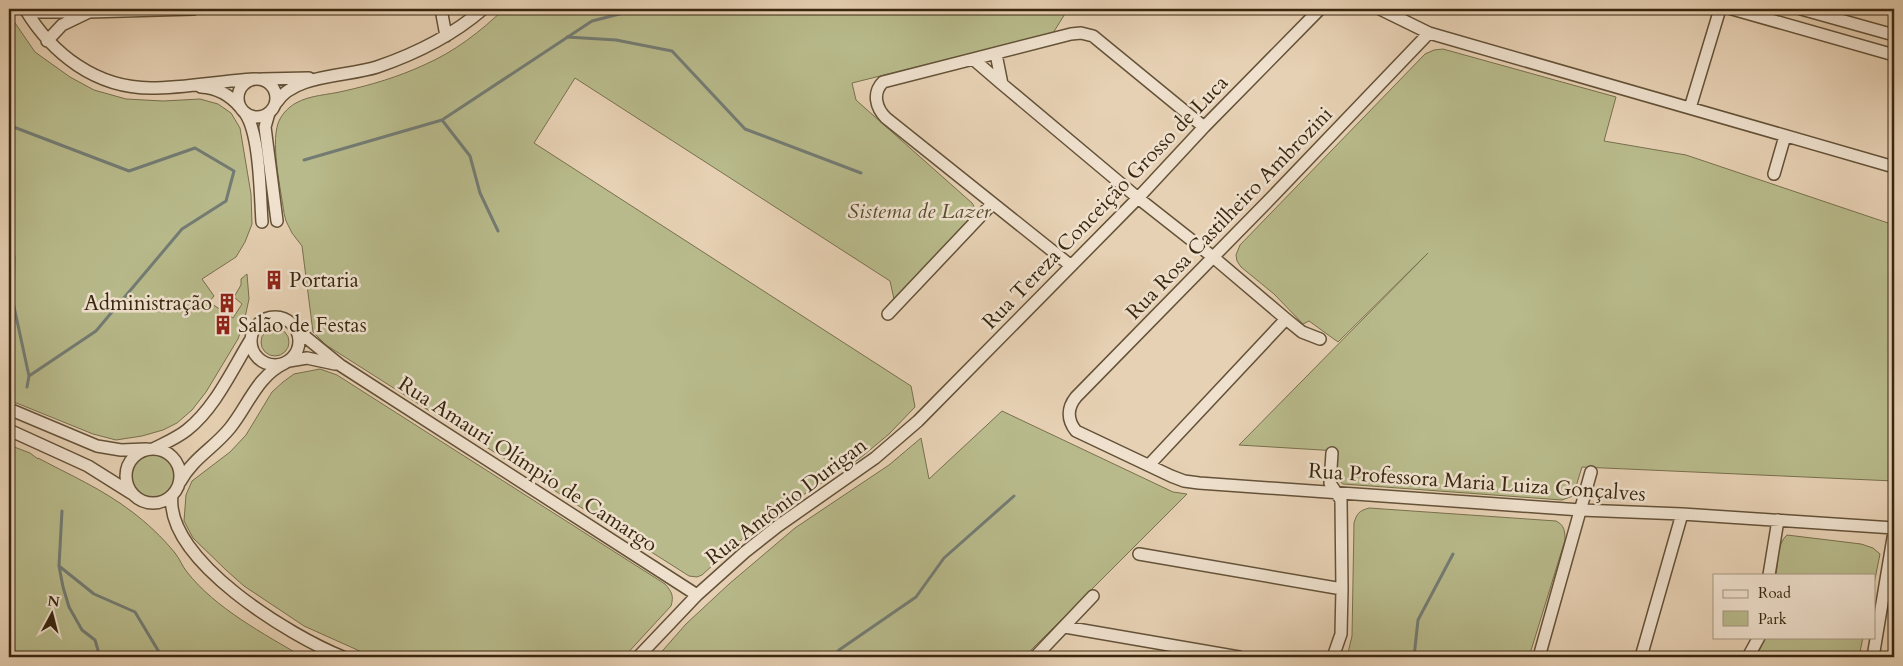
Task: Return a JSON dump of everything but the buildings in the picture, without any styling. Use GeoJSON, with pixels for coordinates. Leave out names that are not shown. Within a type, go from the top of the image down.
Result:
{"type":"FeatureCollection","features":[{"type":"Feature","properties":{"kind":"street"},"geometry":{"type":"LineString","coordinates":[[26,11],[89,12],[194,9]]}},
{"type":"Feature","properties":{"kind":"street"},"geometry":{"type":"LineString","coordinates":[[441,9],[446,36]]}},
{"type":"Feature","properties":{"kind":"street"},"geometry":{"type":"LineString","coordinates":[[277,221],[265,127],[272,108],[275,92],[270,84],[257,79],[245,84],[241,88],[238,97],[242,109],[252,116],[258,117],[272,108],[280,96],[290,88],[377,67],[419,51],[446,36],[483,9]]}},
{"type":"Feature","properties":{"kind":"street","name":"Rua Tereza Conceição Grosso de Luca"},"geometry":{"type":"LineString","coordinates":[[918,421],[1138,198],[1204,127],[1320,9]]}},
{"type":"Feature","properties":{"kind":"street"},"geometry":{"type":"LineString","coordinates":[[1380,9],[1429,33],[1894,167]]}},
{"type":"Feature","properties":{"kind":"street"},"geometry":{"type":"LineString","coordinates":[[1690,108],[1720,9]]}},
{"type":"Feature","properties":{"kind":"street"},"geometry":{"type":"LineString","coordinates":[[1732,9],[1894,56]]}},
{"type":"Feature","properties":{"kind":"street"},"geometry":{"type":"LineString","coordinates":[[1801,9],[1894,36]]}},
{"type":"Feature","properties":{"kind":"street"},"geometry":{"type":"LineString","coordinates":[[26,11],[47,40],[67,59],[106,80],[127,85],[150,88],[257,79],[328,78]]}},
{"type":"Feature","properties":{"kind":"street"},"geometry":{"type":"LineString","coordinates":[[47,40],[62,25],[89,12]]}},
{"type":"Feature","properties":{"kind":"street","name":"Rua Rosa Castilheiro Ambrozini"},"geometry":{"type":"LineString","coordinates":[[1071,424],[1070,407],[1076,397],[1429,33]]}},
{"type":"Feature","properties":{"kind":"street"},"geometry":{"type":"LineString","coordinates":[[1070,265],[886,118],[881,112],[876,99],[879,86],[889,79],[1071,34],[1086,34],[1093,36],[1204,127]]}},
{"type":"Feature","properties":{"kind":"street"},"geometry":{"type":"LineString","coordinates":[[996,54],[1002,84]]}},
{"type":"Feature","properties":{"kind":"street"},"geometry":{"type":"LineString","coordinates":[[973,59],[1138,198],[1213,257],[1302,332],[1320,339]]}},
{"type":"Feature","properties":{"kind":"street"},"geometry":{"type":"LineString","coordinates":[[179,86],[208,88],[218,91],[230,97],[249,119],[254,134],[262,222]]}},
{"type":"Feature","properties":{"kind":"street"},"geometry":{"type":"LineString","coordinates":[[1774,174],[1785,136]]}},
{"type":"Feature","properties":{"kind":"street"},"geometry":{"type":"LineString","coordinates":[[888,314],[992,204]]}},
{"type":"Feature","properties":{"kind":"street"},"geometry":{"type":"LineString","coordinates":[[134,495],[126,480],[127,469],[132,458],[142,451],[172,440],[187,430],[212,402],[258,325],[272,318],[287,320],[297,330],[299,339],[298,349],[287,362],[276,367],[266,377],[231,428],[221,439],[186,470],[172,495],[172,512],[181,536],[194,554],[244,600],[306,639],[343,657]]}},
{"type":"Feature","properties":{"kind":"street"},"geometry":{"type":"LineString","coordinates":[[1149,465],[1286,319]]}},
{"type":"Feature","properties":{"kind":"street","name":"Rua Amauri Olímpio de Camargo"},"geometry":{"type":"LineString","coordinates":[[297,330],[340,365],[697,594]]}},
{"type":"Feature","properties":{"kind":"street"},"geometry":{"type":"LineString","coordinates":[[251,339],[253,351],[260,360],[271,365],[287,362]]}},
{"type":"Feature","properties":{"kind":"street","name":"Rua Amauri Olímpio de Camargo"},"geometry":{"type":"LineString","coordinates":[[287,362],[307,358],[340,365]]}},
{"type":"Feature","properties":{"kind":"street"},"geometry":{"type":"LineString","coordinates":[[9,409],[97,446],[121,450],[150,449],[164,451],[173,458],[180,472],[179,483]]}},
{"type":"Feature","properties":{"kind":"street","name":"Rua Antônio Durigan"},"geometry":{"type":"LineString","coordinates":[[638,657],[697,594],[745,552],[778,526],[875,458],[918,421]]}},
{"type":"Feature","properties":{"kind":"street","name":"Rua Professora Maria Luiza Gonçalves"},"geometry":{"type":"LineString","coordinates":[[1071,424],[1083,435],[1184,481],[1581,510],[1682,514],[1894,528]]}},
{"type":"Feature","properties":{"kind":"street"},"geometry":{"type":"LineString","coordinates":[[9,430],[88,466],[143,500],[153,502],[163,500],[172,495]]}},
{"type":"Feature","properties":{"kind":"street"},"geometry":{"type":"LineString","coordinates":[[1332,452],[1330,483],[1341,500],[1342,589],[1341,634],[1333,657]]}},
{"type":"Feature","properties":{"kind":"street"},"geometry":{"type":"LineString","coordinates":[[1539,657],[1591,472]]}},
{"type":"Feature","properties":{"kind":"street"},"geometry":{"type":"LineString","coordinates":[[1641,657],[1682,514]]}},
{"type":"Feature","properties":{"kind":"street"},"geometry":{"type":"LineString","coordinates":[[1769,574],[1778,520]]}},
{"type":"Feature","properties":{"kind":"street"},"geometry":{"type":"LineString","coordinates":[[1876,634],[1894,532]]}},
{"type":"Feature","properties":{"kind":"street"},"geometry":{"type":"LineString","coordinates":[[1139,554],[1342,589]]}},
{"type":"Feature","properties":{"kind":"street"},"geometry":{"type":"LineString","coordinates":[[1035,657],[1093,596]]}},
{"type":"Feature","properties":{"kind":"street"},"geometry":{"type":"LineString","coordinates":[[1065,627],[1239,657]]}},
{"type":"Feature","properties":{"kind":"street"},"geometry":{"type":"LineString","coordinates":[[1748,657],[1758,638]]}},
{"type":"Feature","properties":{"kind":"street"},"geometry":{"type":"LineString","coordinates":[[1872,657],[1875,638]]}},
{"type":"Feature","properties":{"kind":"green space"},"geometry":{"type":"Polygon","coordinates":[[[9,9],[13,20],[35,52],[70,77],[94,90],[126,99],[163,101],[200,99],[218,104],[231,113],[240,128],[251,194],[252,224],[245,242],[236,257],[202,279],[214,296],[209,302],[233,318],[242,304],[234,297],[241,285],[241,279],[247,274],[249,299],[244,322],[238,339],[206,392],[192,410],[177,423],[163,430],[116,440],[93,434],[9,400],[9,287],[12,300],[14,256],[9,249],[9,9]]]}},
{"type":"Feature","properties":{"kind":"green space","name":"Sistema de Lazer"},"geometry":{"type":"Polygon","coordinates":[[[504,9],[1068,9],[1053,33],[852,83],[856,100],[972,203],[975,208],[974,215],[894,299],[890,281],[575,78],[534,143],[911,386],[915,407],[889,434],[859,459],[784,507],[736,544],[702,575],[697,577],[689,576],[326,345],[313,332],[302,246],[292,233],[284,213],[276,151],[277,128],[281,117],[291,106],[301,100],[374,83],[435,60],[466,41],[504,9]]]}},
{"type":"Feature","properties":{"kind":"green space"},"geometry":{"type":"Polygon","coordinates":[[[1443,49],[1616,97],[1604,141],[1686,155],[1894,225],[1894,481],[1582,467],[1573,496],[1562,500],[1343,484],[1337,474],[1338,451],[1239,445],[1428,253],[1338,342],[1309,321],[1303,324],[1274,294],[1241,267],[1236,255],[1240,245],[1425,54],[1443,49]]]}},
{"type":"Feature","properties":{"kind":"green space"},"geometry":{"type":"Polygon","coordinates":[[[275,328],[285,332],[289,342],[285,352],[275,356],[265,352],[261,342],[265,332],[275,328]]]}},
{"type":"Feature","properties":{"kind":"green space"},"geometry":{"type":"Polygon","coordinates":[[[320,369],[337,375],[665,584],[672,594],[671,606],[624,657],[373,657],[304,626],[244,586],[193,538],[184,521],[186,495],[192,481],[230,452],[246,435],[272,392],[294,374],[320,369]]]}},
{"type":"Feature","properties":{"kind":"green space"},"geometry":{"type":"Polygon","coordinates":[[[1002,411],[1173,492],[1187,494],[1024,657],[657,657],[686,624],[729,584],[795,528],[889,465],[921,438],[929,479],[1002,411]]]}},
{"type":"Feature","properties":{"kind":"green space"},"geometry":{"type":"Polygon","coordinates":[[[9,445],[30,453],[38,459],[86,483],[131,511],[165,541],[177,555],[187,572],[211,597],[241,619],[303,657],[9,657],[9,445]]]}},
{"type":"Feature","properties":{"kind":"green space"},"geometry":{"type":"Polygon","coordinates":[[[153,455],[168,461],[174,476],[168,491],[153,497],[138,491],[132,476],[138,461],[153,455]]]}},
{"type":"Feature","properties":{"kind":"green space"},"geometry":{"type":"Polygon","coordinates":[[[1369,508],[1556,521],[1561,524],[1565,540],[1529,657],[1347,657],[1352,636],[1354,523],[1359,513],[1369,508]]]}},
{"type":"Feature","properties":{"kind":"green space"},"geometry":{"type":"Polygon","coordinates":[[[1787,535],[1861,544],[1873,548],[1880,554],[1876,574],[1776,574],[1781,543],[1787,535]]]}},
{"type":"Feature","properties":{"kind":"green space"},"geometry":{"type":"Polygon","coordinates":[[[1766,638],[1863,638],[1859,657],[1756,657],[1766,638]]]}},
{"type":"Feature","properties":{"kind":"waterway"},"geometry":{"type":"LineString","coordinates":[[304,160],[442,120],[592,21],[639,9]]}},
{"type":"Feature","properties":{"kind":"waterway"},"geometry":{"type":"LineString","coordinates":[[567,37],[616,40],[672,51],[745,129],[861,173]]}},
{"type":"Feature","properties":{"kind":"waterway"},"geometry":{"type":"LineString","coordinates":[[442,120],[470,156],[480,193],[498,231]]}},
{"type":"Feature","properties":{"kind":"waterway"},"geometry":{"type":"LineString","coordinates":[[9,123],[11,126],[129,171],[195,148],[234,171],[226,201],[182,229],[96,331],[29,376]]}},
{"type":"Feature","properties":{"kind":"waterway"},"geometry":{"type":"LineString","coordinates":[[9,249],[14,256],[13,302],[29,376],[27,387]]}},
{"type":"Feature","properties":{"kind":"waterway"},"geometry":{"type":"LineString","coordinates":[[833,657],[839,650],[916,597],[944,558],[1014,496]]}},
{"type":"Feature","properties":{"kind":"waterway"},"geometry":{"type":"LineString","coordinates":[[62,511],[59,566],[63,587],[69,607],[82,630],[95,640],[100,657]]}},
{"type":"Feature","properties":{"kind":"waterway"},"geometry":{"type":"LineString","coordinates":[[1414,657],[1418,620],[1453,554]]}},
{"type":"Feature","properties":{"kind":"waterway"},"geometry":{"type":"LineString","coordinates":[[59,566],[94,594],[135,612],[162,657]]}},
{"type":"Feature","properties":{"kind":"place","name":"Portaria"},"geometry":{"type":"Point","coordinates":[274,280]}},
{"type":"Feature","properties":{"kind":"place","name":"Administração"},"geometry":{"type":"Point","coordinates":[227,303]}},
{"type":"Feature","properties":{"kind":"place","name":"Salão de Festas"},"geometry":{"type":"Point","coordinates":[223,325]}}]}
